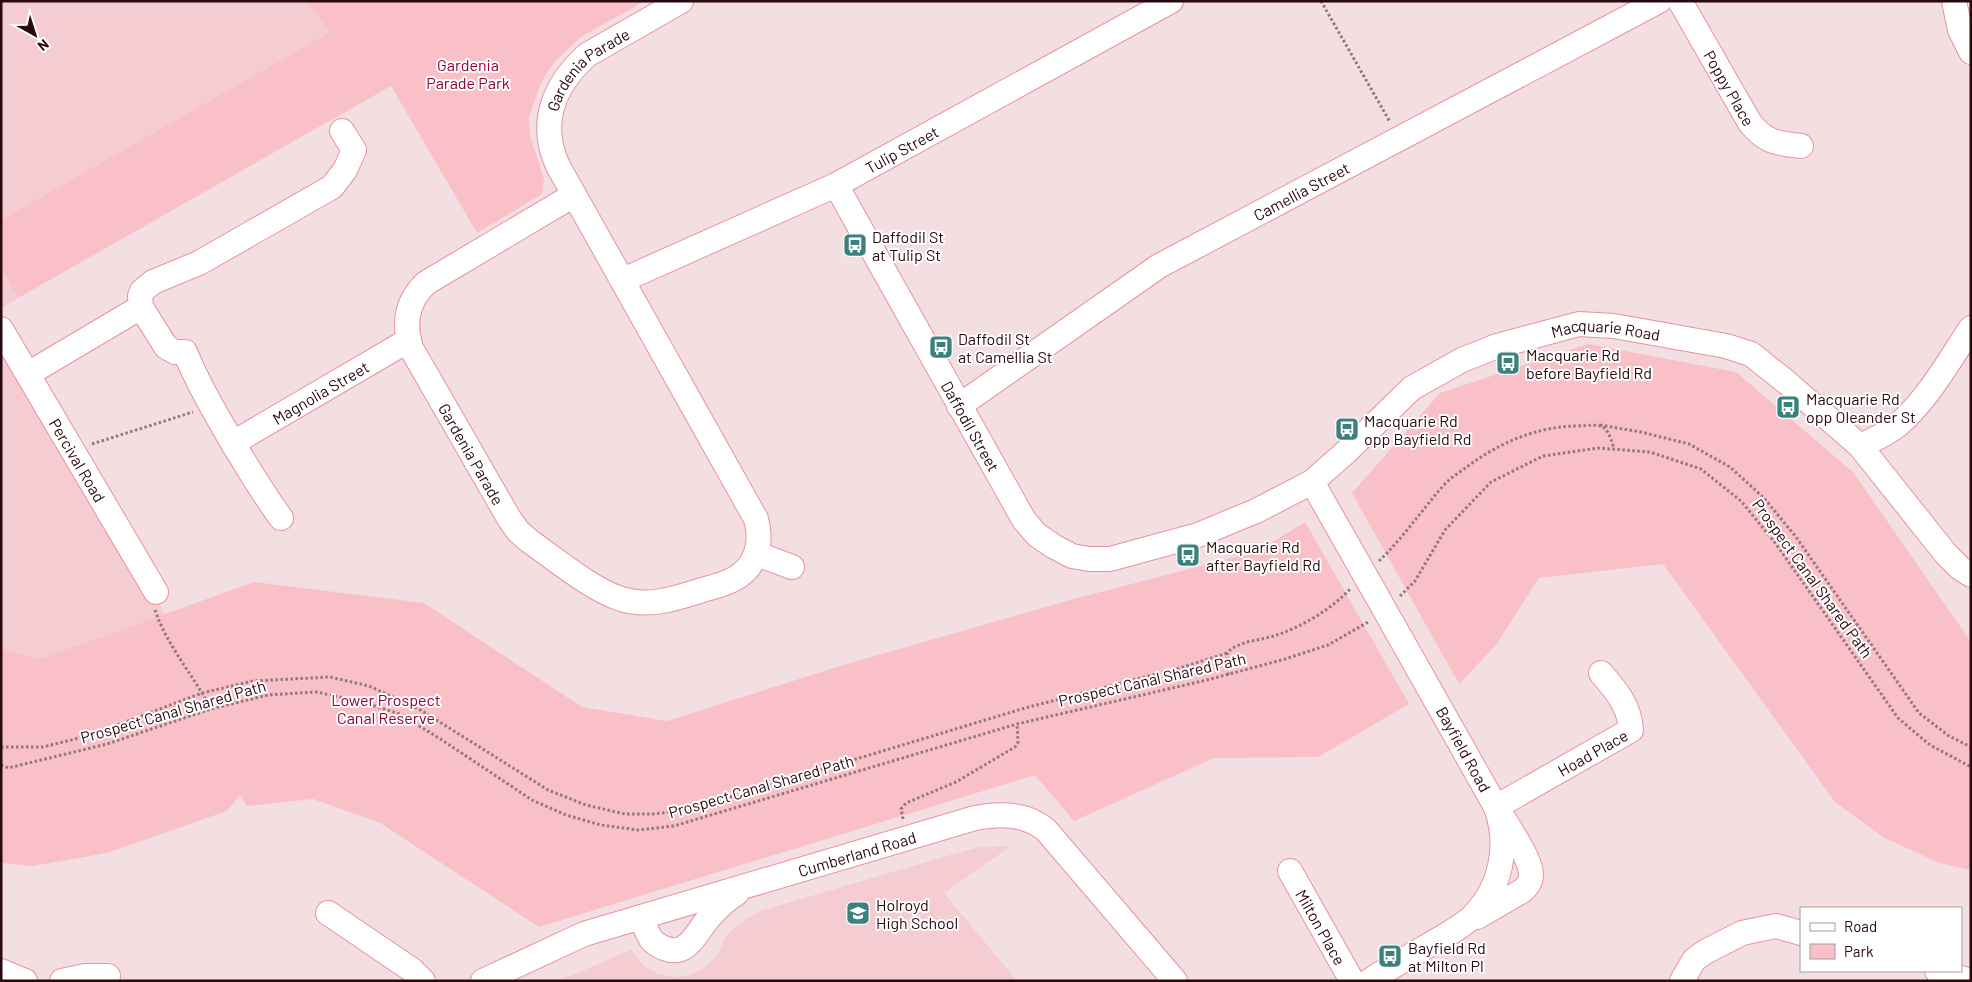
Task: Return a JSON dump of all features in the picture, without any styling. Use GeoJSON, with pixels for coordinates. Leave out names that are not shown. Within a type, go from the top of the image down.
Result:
{"type":"FeatureCollection","features":[{"type":"Feature","properties":{"kind":"street","name":"Gardenia Parade"},"geometry":{"type":"LineString","coordinates":[[574,196],[426,283],[414,297],[410,306],[407,329],[415,355],[510,520],[528,540],[599,588],[631,601],[672,600],[731,581],[747,570],[756,554],[760,539],[756,520],[555,161],[550,139],[551,109],[560,87],[575,65],[587,54],[681,1]]}},
{"type":"Feature","properties":{"kind":"street","name":"Tulip Street"},"geometry":{"type":"LineString","coordinates":[[623,280],[836,185],[1171,1]]}},
{"type":"Feature","properties":{"kind":"street","name":"Camellia Street"},"geometry":{"type":"LineString","coordinates":[[959,406],[1159,266],[1400,140],[1659,1]]}},
{"type":"Feature","properties":{"kind":"street","name":"Poppy Place"},"geometry":{"type":"LineString","coordinates":[[1680,1],[1750,123],[1767,140],[1775,143],[1801,146]]}},
{"type":"Feature","properties":{"kind":"street"},"geometry":{"type":"LineString","coordinates":[[1954,1],[1960,30],[1971,52]]}},
{"type":"Feature","properties":{"kind":"street"},"geometry":{"type":"LineString","coordinates":[[281,518],[265,497],[210,406],[197,382],[185,352],[175,352],[166,348],[141,306],[140,296],[142,291],[153,282],[199,263],[332,187],[345,170],[354,150],[342,131]]}},
{"type":"Feature","properties":{"kind":"street","name":"Daffodil Street"},"geometry":{"type":"LineString","coordinates":[[836,185],[1024,520],[1030,528],[1053,546],[1072,556],[1089,559]]}},
{"type":"Feature","properties":{"kind":"street"},"geometry":{"type":"LineString","coordinates":[[28,374],[141,306]]}},
{"type":"Feature","properties":{"kind":"street","name":"Macquarie Road"},"geometry":{"type":"LineString","coordinates":[[1089,559],[1110,559],[1198,535],[1256,511],[1312,482],[1412,388],[1462,360],[1516,341],[1579,324],[1614,326],[1726,346],[1751,354],[1785,380],[1860,446],[1946,554],[1960,568],[1971,575]]}},
{"type":"Feature","properties":{"kind":"street","name":"Percival Road"},"geometry":{"type":"LineString","coordinates":[[1,328],[156,592]]}},
{"type":"Feature","properties":{"kind":"street"},"geometry":{"type":"LineString","coordinates":[[1860,446],[1878,438],[1896,426],[1915,408],[1971,328]]}},
{"type":"Feature","properties":{"kind":"street","name":"Magnolia Street"},"geometry":{"type":"LineString","coordinates":[[233,443],[409,340]]}},
{"type":"Feature","properties":{"kind":"street","name":"Bayfield Road"},"geometry":{"type":"LineString","coordinates":[[1312,482],[1365,574],[1390,597],[1392,623],[1496,806],[1501,820],[1503,840],[1502,861],[1492,888],[1479,910],[1456,929],[1368,981]]}},
{"type":"Feature","properties":{"kind":"street"},"geometry":{"type":"LineString","coordinates":[[756,554],[792,567]]}},
{"type":"Feature","properties":{"kind":"street","name":"Hoad Place"},"geometry":{"type":"LineString","coordinates":[[1496,806],[1631,730],[1628,712],[1619,694],[1601,673]]}},
{"type":"Feature","properties":{"kind":"street"},"geometry":{"type":"LineString","coordinates":[[1456,929],[1522,891],[1530,882],[1530,866],[1496,806]]}},
{"type":"Feature","properties":{"kind":"street","name":"Cumberland Road"},"geometry":{"type":"LineString","coordinates":[[483,981],[574,938],[975,818],[992,815],[1018,817],[1037,823],[1046,830],[1063,847],[1175,981]]}},
{"type":"Feature","properties":{"kind":"street","name":"Milton Place"},"geometry":{"type":"LineString","coordinates":[[1290,871],[1352,981]]}},
{"type":"Feature","properties":{"kind":"street"},"geometry":{"type":"LineString","coordinates":[[641,918],[651,939],[659,946],[669,950],[684,948],[692,942],[707,919],[725,901],[750,886]]}},
{"type":"Feature","properties":{"kind":"street"},"geometry":{"type":"LineString","coordinates":[[328,913],[412,970],[422,981]]}},
{"type":"Feature","properties":{"kind":"street"},"geometry":{"type":"LineString","coordinates":[[1682,981],[1694,960],[1717,944],[1742,933],[1776,926],[1800,933]]}},
{"type":"Feature","properties":{"kind":"street"},"geometry":{"type":"LineString","coordinates":[[1,971],[25,981]]}},
{"type":"Feature","properties":{"kind":"street"},"geometry":{"type":"LineString","coordinates":[[1940,972],[1971,981]]}},
{"type":"Feature","properties":{"kind":"street"},"geometry":{"type":"LineString","coordinates":[[62,981],[85,976],[108,976]]}},
{"type":"Feature","properties":{"kind":"path"},"geometry":{"type":"LineString","coordinates":[[1321,1],[1400,140]]}},
{"type":"Feature","properties":{"kind":"path"},"geometry":{"type":"LineString","coordinates":[[73,450],[210,406]]}},
{"type":"Feature","properties":{"kind":"path"},"geometry":{"type":"LineString","coordinates":[[1600,425],[1609,431],[1614,449]]}},
{"type":"Feature","properties":{"kind":"path"},"geometry":{"type":"LineString","coordinates":[[1,747],[43,747],[91,735],[202,693],[253,681],[330,677],[369,686],[419,709],[548,790],[586,805],[624,814],[653,814],[687,810],[1025,708],[1180,668],[1227,653],[1233,647],[1277,635],[1304,623],[1331,606],[1392,548],[1445,484],[1484,454],[1527,433],[1560,426],[1600,425],[1641,432],[1689,444],[1730,467],[1764,498],[1796,537],[1919,713],[1949,736],[1971,747]]}},
{"type":"Feature","properties":{"kind":"path","name":"Prospect Canal Shared Path"},"geometry":{"type":"LineString","coordinates":[[1390,597],[1415,581],[1445,530],[1491,482],[1544,456],[1598,448],[1650,452],[1701,469],[1741,501],[1776,544],[1898,718],[1930,745],[1971,767]]}},
{"type":"Feature","properties":{"kind":"path"},"geometry":{"type":"LineString","coordinates":[[156,592],[155,611],[165,635],[211,709]]}},
{"type":"Feature","properties":{"kind":"path","name":"Prospect Canal Shared Path"},"geometry":{"type":"LineString","coordinates":[[1,766],[8,768],[107,744],[211,709],[268,695],[316,692],[359,701],[400,714],[532,800],[566,815],[592,823],[638,830],[674,826],[1017,724],[1228,675],[1285,659],[1328,645],[1369,622]]}},
{"type":"Feature","properties":{"kind":"path"},"geometry":{"type":"LineString","coordinates":[[1227,653],[1228,675]]}},
{"type":"Feature","properties":{"kind":"path"},"geometry":{"type":"LineString","coordinates":[[907,839],[901,809],[906,803],[956,782],[1015,747],[1018,742],[1017,724]]}},
{"type":"Feature","properties":{"kind":"shaded area"},"geometry":{"type":"Polygon","coordinates":[[[1,1],[306,1],[330,32],[1,220],[1,1]]]}},
{"type":"Feature","properties":{"kind":"shaded area"},"geometry":{"type":"Polygon","coordinates":[[[1,268],[18,298],[1,309],[1,268]]]}},
{"type":"Feature","properties":{"kind":"shaded area"},"geometry":{"type":"Polygon","coordinates":[[[1,322],[165,614],[40,659],[1,648],[1,322]]]}},
{"type":"Feature","properties":{"kind":"shaded area","name":"Holroyd High School"},"geometry":{"type":"Polygon","coordinates":[[[1011,846],[944,893],[1017,981],[558,981],[631,950],[644,966],[658,974],[673,977],[690,975],[707,966],[718,953],[725,938],[737,925],[760,911],[980,847],[1011,846]]]}},
{"type":"Feature","properties":{"kind":"green space","name":"Gardenia Parade Park"},"geometry":{"type":"Polygon","coordinates":[[[306,1],[645,1],[581,37],[555,61],[542,81],[529,117],[530,136],[544,179],[542,194],[477,233],[391,86],[18,298],[1,268],[1,220],[330,32],[306,1]]]}},
{"type":"Feature","properties":{"kind":"green space"},"geometry":{"type":"Polygon","coordinates":[[[1588,344],[1736,372],[1853,472],[1971,642],[1971,870],[1939,863],[1883,837],[1835,802],[1663,564],[1539,578],[1496,645],[1459,684],[1352,493],[1440,393],[1588,344]]]}},
{"type":"Feature","properties":{"kind":"green space","name":"Lower Prospect Canal Reserve"},"geometry":{"type":"Polygon","coordinates":[[[1305,522],[1409,704],[1318,757],[1214,758],[1074,821],[1035,775],[539,927],[380,823],[313,799],[247,806],[240,795],[227,811],[107,853],[33,866],[1,863],[1,648],[40,659],[254,582],[424,603],[582,707],[667,721],[840,666],[1070,600],[1258,551],[1305,522]]]}},
{"type":"Feature","properties":{"kind":"place","name":"Daffodil St at Tulip St"},"geometry":{"type":"Point","coordinates":[855,245]}},
{"type":"Feature","properties":{"kind":"place","name":"Daffodil St at Camellia St"},"geometry":{"type":"Point","coordinates":[941,347]}},
{"type":"Feature","properties":{"kind":"place","name":"Macquarie Rd before Bayfield Rd"},"geometry":{"type":"Point","coordinates":[1508,363]}},
{"type":"Feature","properties":{"kind":"place","name":"Macquarie Rd opp Oleander St"},"geometry":{"type":"Point","coordinates":[1788,407]}},
{"type":"Feature","properties":{"kind":"place","name":"Macquarie Rd opp Bayfield Rd"},"geometry":{"type":"Point","coordinates":[1347,429]}},
{"type":"Feature","properties":{"kind":"place","name":"Macquarie Rd after Bayfield Rd"},"geometry":{"type":"Point","coordinates":[1188,555]}},
{"type":"Feature","properties":{"kind":"place","name":"Holroyd High School"},"geometry":{"type":"Point","coordinates":[858,913]}},
{"type":"Feature","properties":{"kind":"place","name":"Bayfield Rd at Milton Pl"},"geometry":{"type":"Point","coordinates":[1390,956]}}]}
